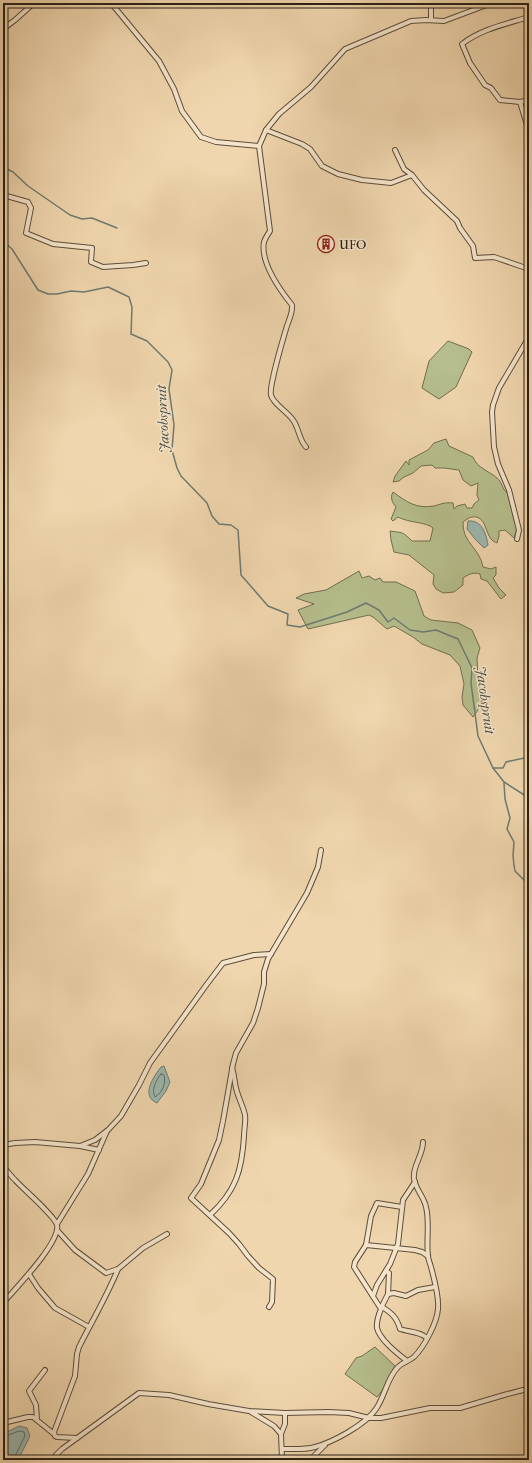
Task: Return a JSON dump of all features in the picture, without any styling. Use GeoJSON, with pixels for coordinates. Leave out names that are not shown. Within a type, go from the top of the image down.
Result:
{"type":"FeatureCollection","features":[{"type":"Feature","properties":{"kind":"street"},"geometry":{"type":"LineString","coordinates":[[3,29],[34,3]]}},
{"type":"Feature","properties":{"kind":"street"},"geometry":{"type":"LineString","coordinates":[[111,3],[159,61],[174,90],[182,112],[201,137],[216,142],[259,146]]}},
{"type":"Feature","properties":{"kind":"street"},"geometry":{"type":"LineString","coordinates":[[431,3],[431,20]]}},
{"type":"Feature","properties":{"kind":"street"},"geometry":{"type":"LineString","coordinates":[[306,447],[303,444],[293,420],[284,409],[275,403],[271,396],[270,389],[286,328],[293,310],[292,305],[271,274],[264,254],[264,242],[270,231],[259,146],[266,130],[279,114],[311,86],[345,49],[411,21],[447,20],[492,3]]}},
{"type":"Feature","properties":{"kind":"street"},"geometry":{"type":"LineString","coordinates":[[529,17],[470,38],[462,44],[470,63],[485,85],[491,88],[500,100],[520,102],[529,100]]}},
{"type":"Feature","properties":{"kind":"street"},"geometry":{"type":"LineString","coordinates":[[520,102],[529,132]]}},
{"type":"Feature","properties":{"kind":"street"},"geometry":{"type":"LineString","coordinates":[[266,130],[302,144],[310,149],[322,166],[338,174],[362,180],[391,183],[412,176]]}},
{"type":"Feature","properties":{"kind":"street"},"geometry":{"type":"LineString","coordinates":[[395,150],[404,168],[424,190],[457,221],[460,228],[473,246],[475,258],[494,258],[529,269]]}},
{"type":"Feature","properties":{"kind":"street"},"geometry":{"type":"LineString","coordinates":[[3,195],[28,202],[31,208],[26,233],[53,244],[92,248],[91,262],[103,267],[133,266],[146,263]]}},
{"type":"Feature","properties":{"kind":"street"},"geometry":{"type":"LineString","coordinates":[[517,539],[519,530],[509,490],[498,464],[494,447],[492,412],[493,405],[500,388],[529,337]]}},
{"type":"Feature","properties":{"kind":"street"},"geometry":{"type":"LineString","coordinates":[[269,1307],[272,1302],[273,1279],[259,1268],[239,1244],[191,1198],[201,1184],[219,1140],[236,1053],[253,1023],[264,984],[264,972],[270,954],[307,893],[318,867],[321,850]]}},
{"type":"Feature","properties":{"kind":"street"},"geometry":{"type":"LineString","coordinates":[[80,1146],[95,1140],[108,1130],[121,1116],[150,1063],[223,963],[254,955],[270,954]]}},
{"type":"Feature","properties":{"kind":"street"},"geometry":{"type":"LineString","coordinates":[[210,1215],[222,1203],[230,1191],[237,1179],[242,1161],[245,1116],[235,1086],[235,1076],[232,1068]]}},
{"type":"Feature","properties":{"kind":"street"},"geometry":{"type":"LineString","coordinates":[[3,1303],[46,1252],[57,1230],[57,1224],[88,1174],[108,1130]]}},
{"type":"Feature","properties":{"kind":"street"},"geometry":{"type":"LineString","coordinates":[[3,1145],[35,1142],[80,1146],[99,1150]]}},
{"type":"Feature","properties":{"kind":"street"},"geometry":{"type":"LineString","coordinates":[[282,1449],[298,1450],[314,1448],[326,1444],[351,1431],[369,1418],[376,1410],[390,1378],[399,1366],[412,1359],[417,1353],[435,1324],[438,1308],[428,1256],[426,1209],[423,1197],[415,1182],[414,1168],[421,1156],[423,1142]]}},
{"type":"Feature","properties":{"kind":"street"},"geometry":{"type":"LineString","coordinates":[[3,1166],[13,1179],[41,1205],[57,1224]]}},
{"type":"Feature","properties":{"kind":"street"},"geometry":{"type":"LineString","coordinates":[[373,1296],[396,1248],[405,1196],[415,1182]]}},
{"type":"Feature","properties":{"kind":"street"},"geometry":{"type":"LineString","coordinates":[[402,1207],[377,1203],[372,1216],[366,1245],[355,1262],[354,1267],[381,1308],[391,1313],[398,1320],[400,1329],[418,1333],[427,1338]]}},
{"type":"Feature","properties":{"kind":"street"},"geometry":{"type":"LineString","coordinates":[[57,1230],[75,1250],[102,1271],[109,1272],[118,1268],[143,1248],[167,1234]]}},
{"type":"Feature","properties":{"kind":"street"},"geometry":{"type":"LineString","coordinates":[[366,1245],[422,1252],[428,1256]]}},
{"type":"Feature","properties":{"kind":"street"},"geometry":{"type":"LineString","coordinates":[[54,1434],[75,1376],[77,1354],[89,1327],[108,1292],[118,1268]]}},
{"type":"Feature","properties":{"kind":"street"},"geometry":{"type":"LineString","coordinates":[[386,1271],[389,1273],[388,1294],[381,1308],[377,1327],[384,1340],[407,1361]]}},
{"type":"Feature","properties":{"kind":"street"},"geometry":{"type":"LineString","coordinates":[[29,1274],[38,1288],[55,1308],[89,1327]]}},
{"type":"Feature","properties":{"kind":"street"},"geometry":{"type":"LineString","coordinates":[[388,1294],[394,1293],[406,1296],[418,1290],[435,1287]]}},
{"type":"Feature","properties":{"kind":"street"},"geometry":{"type":"LineString","coordinates":[[37,1420],[36,1405],[29,1391],[45,1370]]}},
{"type":"Feature","properties":{"kind":"street"},"geometry":{"type":"LineString","coordinates":[[51,1460],[62,1449],[139,1393],[169,1395],[249,1411],[285,1413],[349,1413],[369,1418],[381,1418],[430,1408],[460,1408],[510,1393],[529,1390]]}},
{"type":"Feature","properties":{"kind":"street"},"geometry":{"type":"LineString","coordinates":[[249,1411],[274,1426],[281,1434]]}},
{"type":"Feature","properties":{"kind":"street"},"geometry":{"type":"LineString","coordinates":[[282,1460],[281,1434],[285,1424],[285,1413]]}},
{"type":"Feature","properties":{"kind":"street"},"geometry":{"type":"LineString","coordinates":[[3,1423],[28,1416],[33,1417],[57,1437],[78,1438]]}},
{"type":"Feature","properties":{"kind":"street"},"geometry":{"type":"LineString","coordinates":[[310,1460],[326,1444]]}},
{"type":"Feature","properties":{"kind":"green space"},"geometry":{"type":"Polygon","coordinates":[[[448,341],[469,349],[472,352],[456,387],[439,399],[422,388],[429,361],[448,341]]]}},
{"type":"Feature","properties":{"kind":"green space"},"geometry":{"type":"Polygon","coordinates":[[[446,439],[449,446],[473,457],[480,467],[497,478],[508,494],[517,529],[514,538],[505,530],[499,531],[497,543],[492,540],[485,525],[477,517],[468,518],[463,522],[465,535],[481,560],[483,567],[491,569],[496,567],[496,575],[493,578],[499,588],[506,595],[501,599],[487,581],[481,579],[480,574],[478,573],[467,575],[463,578],[463,585],[454,592],[443,593],[436,589],[433,584],[434,575],[409,555],[394,552],[390,531],[402,533],[412,541],[430,541],[433,528],[398,517],[393,521],[391,519],[396,507],[392,500],[393,492],[407,502],[417,506],[428,507],[443,503],[453,503],[454,509],[457,506],[465,504],[467,508],[472,508],[479,500],[477,495],[478,483],[471,486],[463,480],[459,470],[435,468],[432,465],[421,466],[413,473],[399,481],[393,482],[395,476],[406,461],[409,465],[409,460],[428,450],[434,443],[446,439]]]}},
{"type":"Feature","properties":{"kind":"green space"},"geometry":{"type":"Polygon","coordinates":[[[359,571],[362,578],[369,576],[375,580],[380,578],[383,582],[396,582],[415,591],[424,616],[431,620],[458,623],[472,630],[480,648],[477,658],[478,681],[482,697],[478,710],[473,717],[463,705],[462,697],[464,684],[460,666],[450,655],[422,644],[394,626],[387,629],[369,615],[308,629],[298,610],[314,604],[296,598],[304,594],[326,590],[359,571]]]}},
{"type":"Feature","properties":{"kind":"green space"},"geometry":{"type":"Polygon","coordinates":[[[375,1347],[395,1366],[382,1391],[377,1397],[345,1374],[356,1358],[362,1356],[375,1347]]]}},
{"type":"Feature","properties":{"kind":"water"},"geometry":{"type":"Polygon","coordinates":[[[468,521],[477,523],[482,528],[488,545],[484,548],[467,529],[468,521]]]}},
{"type":"Feature","properties":{"kind":"water"},"geometry":{"type":"Polygon","coordinates":[[[164,1066],[170,1082],[166,1091],[157,1103],[149,1096],[149,1091],[155,1075],[161,1067],[164,1066]]]}},
{"type":"Feature","properties":{"kind":"water"},"geometry":{"type":"Polygon","coordinates":[[[19,1426],[27,1428],[30,1436],[18,1460],[3,1460],[3,1434],[19,1426]]]}},
{"type":"Feature","properties":{"kind":"waterway"},"geometry":{"type":"LineString","coordinates":[[3,167],[13,172],[28,186],[70,215],[82,219],[92,218],[117,228]]}},
{"type":"Feature","properties":{"kind":"waterway","name":"Jacobspruit"},"geometry":{"type":"LineString","coordinates":[[3,241],[12,249],[38,290],[48,294],[57,294],[71,291],[84,292],[108,287],[129,297],[132,307],[131,334],[147,341],[168,362],[172,370],[169,389],[174,425],[172,450],[177,468],[181,476],[207,503],[212,516],[219,524],[231,525],[238,530],[241,575],[268,606],[288,614],[287,625],[300,627],[347,612],[366,603],[379,610],[388,622],[394,618],[410,630],[423,632],[436,630],[458,639],[472,668],[471,683],[478,736],[493,768],[504,782],[529,798]]}},
{"type":"Feature","properties":{"kind":"waterway"},"geometry":{"type":"LineString","coordinates":[[493,768],[503,768],[506,762],[529,757]]}},
{"type":"Feature","properties":{"kind":"waterway"},"geometry":{"type":"LineString","coordinates":[[504,783],[505,799],[510,818],[507,829],[514,842],[513,856],[515,871],[529,885]]}},
{"type":"Feature","properties":{"kind":"place","name":"UFO"},"geometry":{"type":"Point","coordinates":[326,244]}}]}
